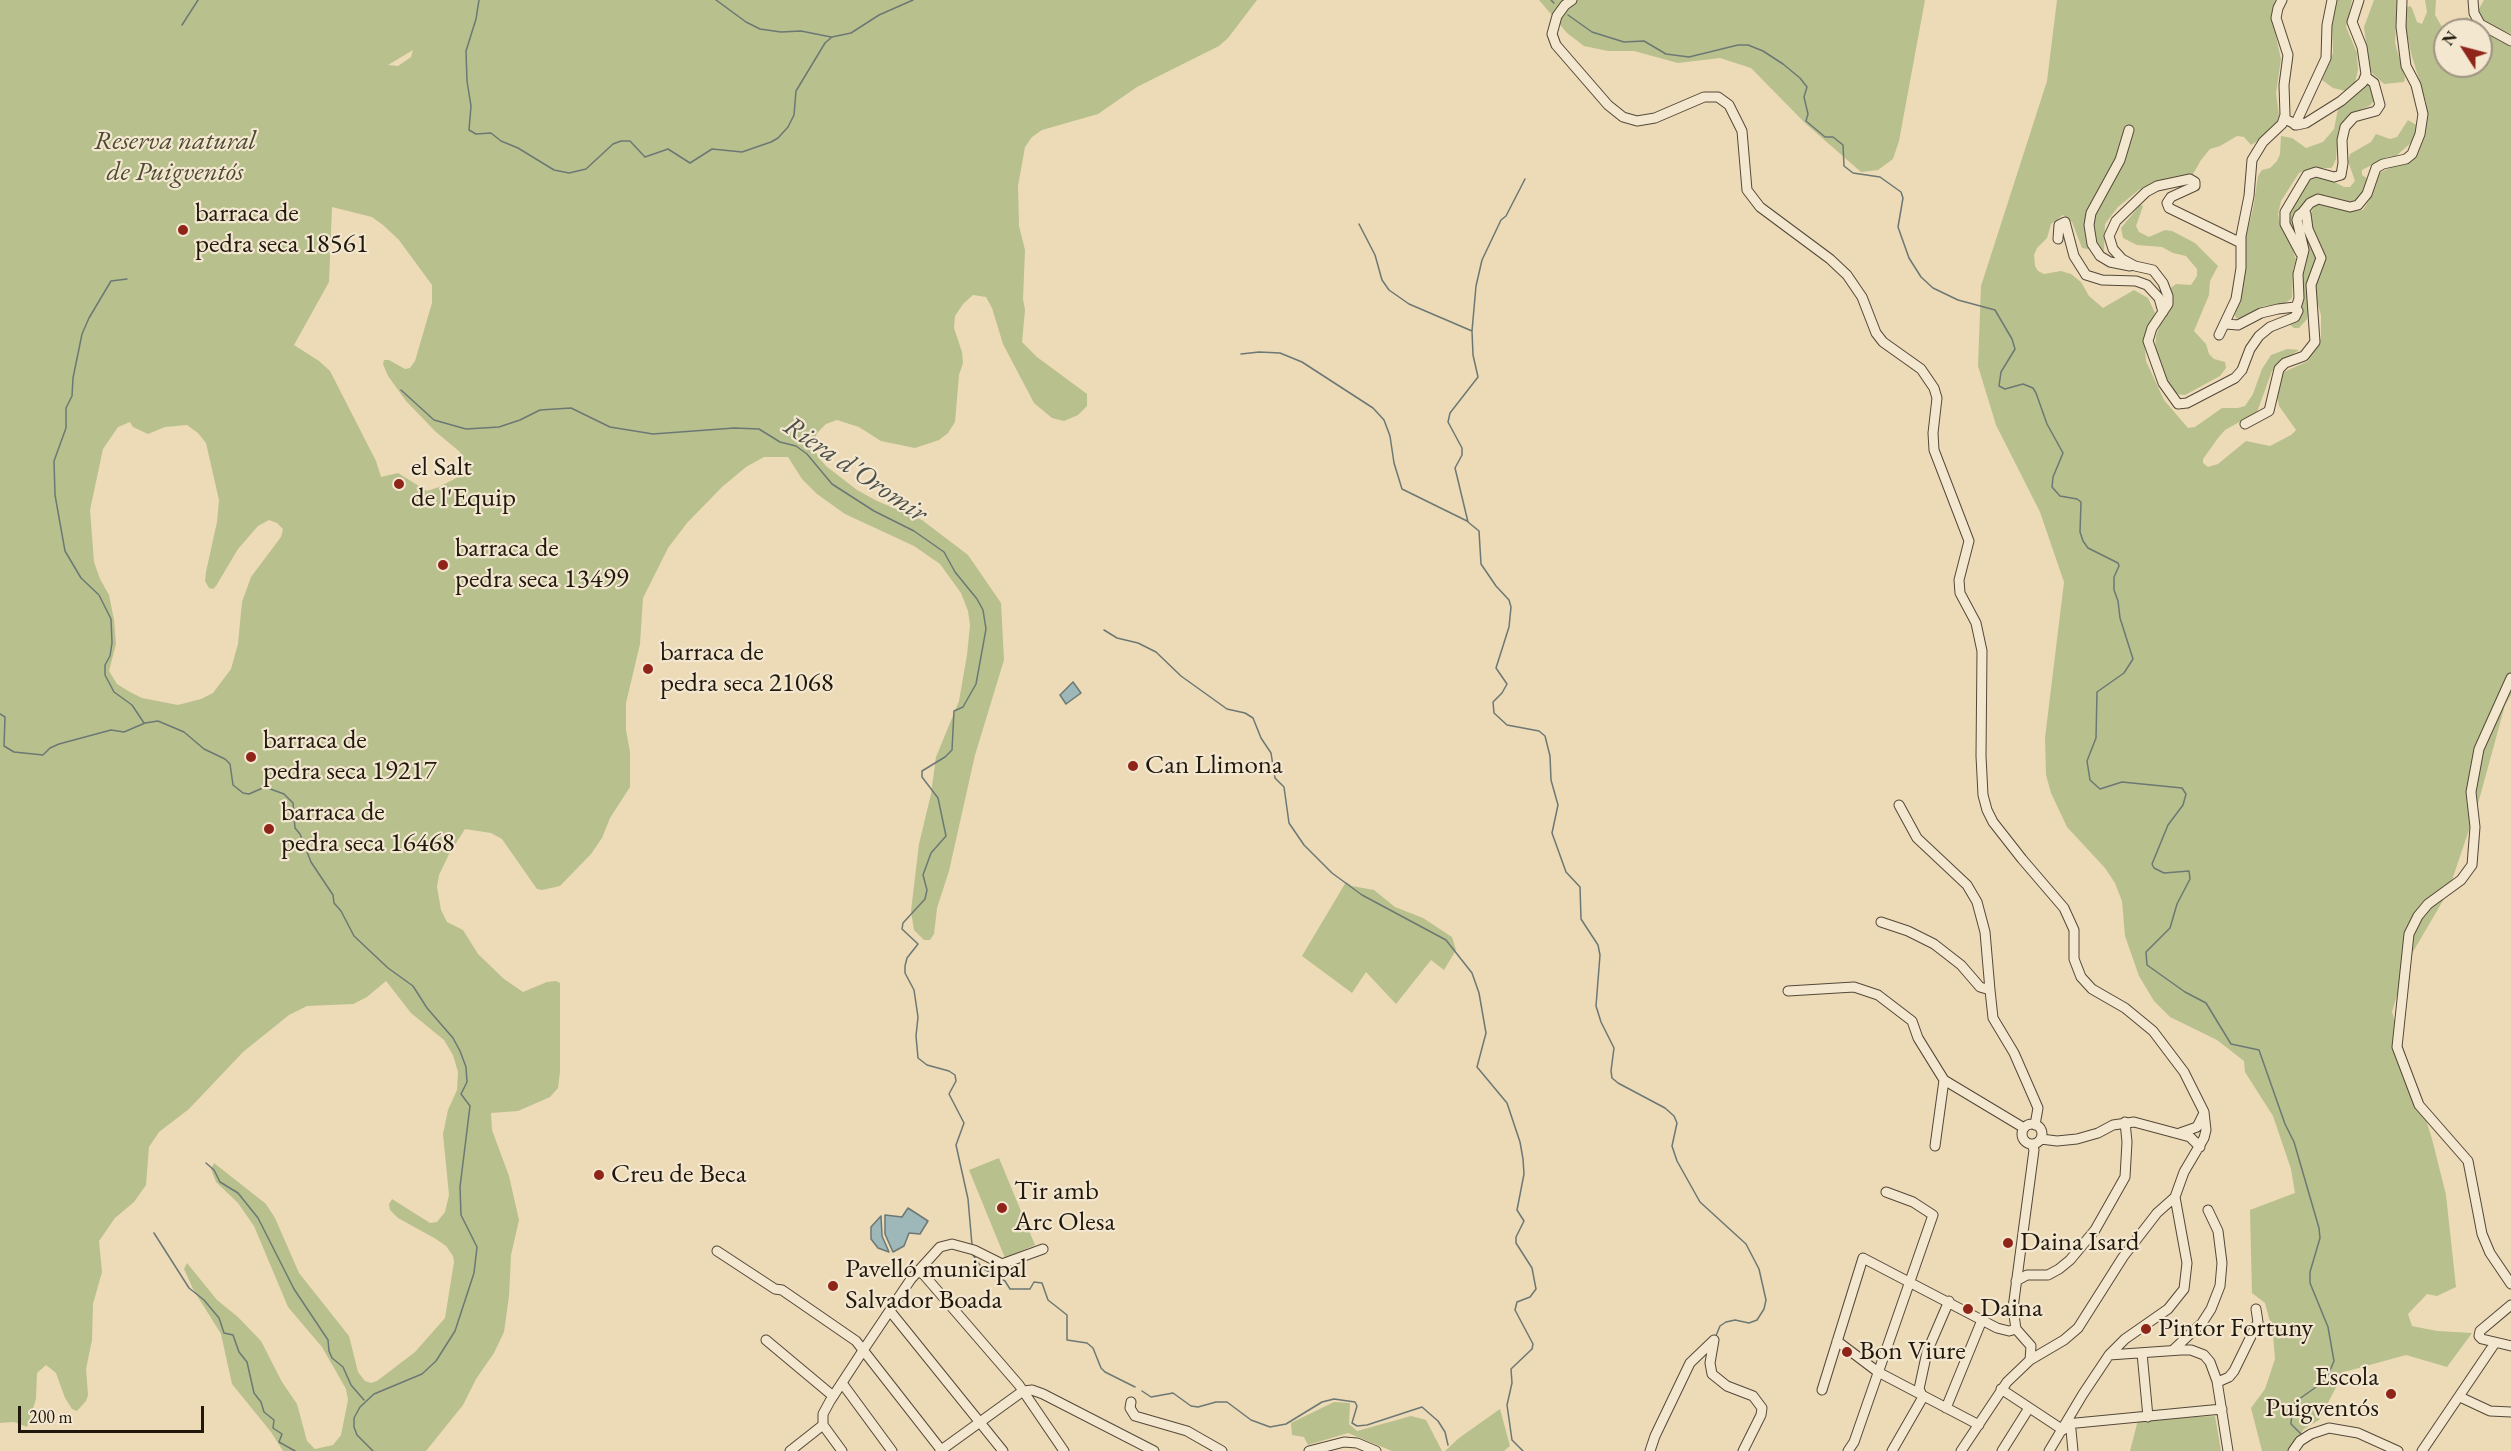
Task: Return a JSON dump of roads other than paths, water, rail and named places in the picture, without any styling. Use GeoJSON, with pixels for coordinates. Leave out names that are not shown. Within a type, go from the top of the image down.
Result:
{"type":"FeatureCollection","features":[{"type":"Feature","properties":{"kind":"street"},"geometry":{"type":"LineString","coordinates":[[1572,0],[1564,5],[1557,16],[1552,34],[1556,45],[1608,105],[1623,117],[1637,121],[1655,118],[1704,97],[1718,98],[1729,105],[1742,131],[1747,190],[1760,207],[1830,259],[1847,275],[1862,297],[1876,333],[1883,342],[1921,369],[1934,388],[1937,398],[1933,433],[1934,450],[1968,541],[1959,580],[1960,593],[1976,623],[1982,651],[1981,756],[1983,795],[1987,810],[1993,822],[2022,859],[2064,908],[2074,930],[2074,960],[2081,978],[2092,989],[2125,1008],[2153,1031],[2184,1072],[2204,1112],[2206,1130],[2200,1147],[2184,1172],[2175,1197],[2157,1213],[2122,1257],[2078,1328],[2030,1360],[2001,1389],[1961,1451]]}},
{"type":"Feature","properties":{"kind":"street"},"geometry":{"type":"LineString","coordinates":[[2219,335],[2236,299],[2252,160],[2263,142],[2284,119],[2288,54],[2276,18],[2277,8],[2282,0]]}},
{"type":"Feature","properties":{"kind":"street"},"geometry":{"type":"LineString","coordinates":[[2295,125],[2326,58],[2327,26],[2332,0]]}},
{"type":"Feature","properties":{"kind":"street"},"geometry":{"type":"LineString","coordinates":[[2284,119],[2295,125],[2306,123],[2341,101],[2359,87],[2366,77],[2362,47],[2352,22],[2359,0]]}},
{"type":"Feature","properties":{"kind":"street"},"geometry":{"type":"LineString","coordinates":[[2129,130],[2120,160],[2091,213],[2089,225],[2092,244],[2100,256],[2110,262],[2150,268],[2160,276],[2169,299],[2152,328],[2148,341],[2163,382],[2173,400],[2181,405],[2235,378],[2242,370],[2250,349],[2259,336],[2270,327],[2295,317],[2298,313],[2296,308],[2299,298],[2298,274],[2304,250],[2297,222],[2310,203],[2318,199],[2348,206],[2360,204],[2367,194],[2376,168],[2408,158],[2414,150],[2420,134],[2423,114],[2416,85],[2406,66],[2401,27],[2402,0]]}},
{"type":"Feature","properties":{"kind":"street"},"geometry":{"type":"LineString","coordinates":[[2477,0],[2473,5],[2482,26],[2511,41]]}},
{"type":"Feature","properties":{"kind":"street"},"geometry":{"type":"LineString","coordinates":[[2302,259],[2285,224],[2285,212],[2307,175],[2316,172],[2334,177],[2341,175],[2342,140],[2345,127],[2354,117],[2376,111],[2380,105],[2374,83],[2366,77]]}},
{"type":"Feature","properties":{"kind":"street"},"geometry":{"type":"LineString","coordinates":[[2135,266],[2122,259],[2113,249],[2109,239],[2112,227],[2146,192],[2157,186],[2189,179],[2194,181],[2195,186],[2169,199],[2169,208],[2241,243]]}},
{"type":"Feature","properties":{"kind":"street"},"geometry":{"type":"LineString","coordinates":[[2245,424],[2269,411],[2278,369],[2285,363],[2304,356],[2315,342],[2311,285],[2321,258],[2308,229],[2306,214],[2302,213]]}},
{"type":"Feature","properties":{"kind":"street"},"geometry":{"type":"LineString","coordinates":[[2058,239],[2059,225],[2065,222],[2074,256],[2086,275],[2102,280],[2144,283],[2157,294],[2162,302],[2163,312]]}},
{"type":"Feature","properties":{"kind":"street"},"geometry":{"type":"LineString","coordinates":[[2226,324],[2238,325],[2267,311],[2296,308]]}},
{"type":"Feature","properties":{"kind":"street"},"geometry":{"type":"LineString","coordinates":[[2511,678],[2482,739],[2477,756],[2470,797],[2475,827],[2472,865],[2461,880],[2428,904],[2418,916],[2409,934],[2403,1008],[2397,1042],[2398,1056],[2419,1105],[2468,1161],[2482,1234],[2490,1253],[2511,1284]]}},
{"type":"Feature","properties":{"kind":"street"},"geometry":{"type":"LineString","coordinates":[[1899,805],[1917,838],[1966,885],[1977,902],[1986,932],[1993,1018],[2014,1053],[2036,1101],[2038,1108],[2035,1125]]}},
{"type":"Feature","properties":{"kind":"street"},"geometry":{"type":"LineString","coordinates":[[1881,922],[1908,930],[1934,944],[1961,964],[1980,987],[1990,990]]}},
{"type":"Feature","properties":{"kind":"street"},"geometry":{"type":"LineString","coordinates":[[1788,991],[1854,987],[1878,995],[1912,1021],[1918,1038],[1944,1080],[2024,1128]]}},
{"type":"Feature","properties":{"kind":"street"},"geometry":{"type":"LineString","coordinates":[[1935,1146],[1944,1080]]}},
{"type":"Feature","properties":{"kind":"street"},"geometry":{"type":"LineString","coordinates":[[2178,1134],[2197,1127],[2204,1112]]}},
{"type":"Feature","properties":{"kind":"street"},"geometry":{"type":"LineString","coordinates":[[2032,1144],[2041,1139],[2057,1141],[2087,1137],[2124,1122],[2142,1123],[2178,1134],[2195,1140],[2200,1147]]}},
{"type":"Feature","properties":{"kind":"street"},"geometry":{"type":"LineString","coordinates":[[2016,1281],[2023,1276],[2048,1275],[2064,1266],[2100,1221],[2125,1177],[2127,1142],[2124,1122]]}},
{"type":"Feature","properties":{"kind":"street"},"geometry":{"type":"LineString","coordinates":[[2041,1139],[2042,1132],[2035,1125],[2024,1128],[2022,1134],[2024,1140],[2032,1144],[2034,1150],[2013,1302],[2016,1329],[2031,1346],[2048,1350]]}},
{"type":"Feature","properties":{"kind":"street"},"geometry":{"type":"LineString","coordinates":[[1848,1451],[1854,1442],[1933,1215],[1913,1202],[1886,1192]]}},
{"type":"Feature","properties":{"kind":"street"},"geometry":{"type":"LineString","coordinates":[[2049,1451],[2109,1355],[2125,1339],[2168,1309],[2184,1289],[2187,1263],[2175,1197]]}},
{"type":"Feature","properties":{"kind":"street"},"geometry":{"type":"LineString","coordinates":[[2173,1350],[2202,1323],[2211,1309],[2220,1286],[2222,1263],[2218,1232],[2208,1209]]}},
{"type":"Feature","properties":{"kind":"street"},"geometry":{"type":"LineString","coordinates":[[842,1451],[823,1425],[823,1414],[864,1349],[918,1271],[945,1244],[977,1251],[1002,1264],[1043,1248]]}},
{"type":"Feature","properties":{"kind":"street"},"geometry":{"type":"LineString","coordinates":[[717,1251],[774,1288],[782,1290],[801,1302],[864,1349],[941,1451],[1023,1391],[1032,1390],[1154,1451]]}},
{"type":"Feature","properties":{"kind":"street"},"geometry":{"type":"LineString","coordinates":[[1822,1390],[1863,1258],[2002,1330],[2016,1329]]}},
{"type":"Feature","properties":{"kind":"street"},"geometry":{"type":"LineString","coordinates":[[2019,1259],[2025,1269],[2034,1275]]}},
{"type":"Feature","properties":{"kind":"street"},"geometry":{"type":"LineString","coordinates":[[918,1271],[924,1275],[1023,1391],[1064,1451]]}},
{"type":"Feature","properties":{"kind":"street"},"geometry":{"type":"LineString","coordinates":[[1923,1397],[1919,1389],[1927,1352],[1949,1302]]}},
{"type":"Feature","properties":{"kind":"street"},"geometry":{"type":"LineString","coordinates":[[2511,1305],[2480,1333],[2482,1339],[2511,1346]]}},
{"type":"Feature","properties":{"kind":"street"},"geometry":{"type":"LineString","coordinates":[[2218,1382],[2229,1377],[2234,1371],[2258,1322],[2256,1309]]}},
{"type":"Feature","properties":{"kind":"street"},"geometry":{"type":"LineString","coordinates":[[890,1311],[1003,1451]]}},
{"type":"Feature","properties":{"kind":"street"},"geometry":{"type":"LineString","coordinates":[[1946,1408],[1982,1320]]}},
{"type":"Feature","properties":{"kind":"street"},"geometry":{"type":"LineString","coordinates":[[2125,1339],[2127,1348],[2144,1352]]}},
{"type":"Feature","properties":{"kind":"street"},"geometry":{"type":"LineString","coordinates":[[766,1340],[833,1396]]}},
{"type":"Feature","properties":{"kind":"street"},"geometry":{"type":"LineString","coordinates":[[1650,1451],[1690,1363],[1714,1340],[1710,1363],[1712,1374],[1727,1386],[1753,1396],[1762,1408],[1761,1415],[1743,1451]]}},
{"type":"Feature","properties":{"kind":"street"},"geometry":{"type":"LineString","coordinates":[[1837,1341],[1878,1372],[1979,1425]]}},
{"type":"Feature","properties":{"kind":"street"},"geometry":{"type":"LineString","coordinates":[[2422,1451],[2495,1343]]}},
{"type":"Feature","properties":{"kind":"street"},"geometry":{"type":"LineString","coordinates":[[2030,1360],[2031,1346]]}},
{"type":"Feature","properties":{"kind":"street"},"geometry":{"type":"LineString","coordinates":[[2109,1355],[2173,1350],[2191,1350],[2204,1355],[2210,1362],[2218,1382],[2228,1451]]}},
{"type":"Feature","properties":{"kind":"street"},"geometry":{"type":"LineString","coordinates":[[2144,1352],[2148,1417]]}},
{"type":"Feature","properties":{"kind":"street"},"geometry":{"type":"LineString","coordinates":[[842,1383],[892,1451]]}},
{"type":"Feature","properties":{"kind":"street"},"geometry":{"type":"LineString","coordinates":[[2001,1389],[2071,1430],[2073,1451]]}},
{"type":"Feature","properties":{"kind":"street"},"geometry":{"type":"LineString","coordinates":[[1892,1451],[1923,1397]]}},
{"type":"Feature","properties":{"kind":"street"},"geometry":{"type":"LineString","coordinates":[[2460,1397],[2490,1411],[2511,1412]]}},
{"type":"Feature","properties":{"kind":"street"},"geometry":{"type":"LineString","coordinates":[[1131,1402],[1130,1408],[1135,1416],[1187,1431],[1222,1451]]}},
{"type":"Feature","properties":{"kind":"street"},"geometry":{"type":"LineString","coordinates":[[2006,1449],[2030,1408]]}},
{"type":"Feature","properties":{"kind":"street"},"geometry":{"type":"LineString","coordinates":[[2064,1427],[2222,1409]]}},
{"type":"Feature","properties":{"kind":"street"},"geometry":{"type":"LineString","coordinates":[[790,1451],[823,1425]]}},
{"type":"Feature","properties":{"kind":"street"},"geometry":{"type":"LineString","coordinates":[[2293,1451],[2300,1441],[2311,1434],[2329,1428],[2358,1433],[2398,1451]]}},
{"type":"Feature","properties":{"kind":"street"},"geometry":{"type":"LineString","coordinates":[[1310,1451],[1337,1443],[1352,1442],[1376,1451]]}},
{"type":"Feature","properties":{"kind":"water"},"geometry":{"type":"Polygon","coordinates":[[[1073,682],[1081,693],[1066,704],[1060,695],[1073,682]]]}},
{"type":"Feature","properties":{"kind":"water"},"geometry":{"type":"Polygon","coordinates":[[[908,1208],[928,1221],[920,1234],[909,1233],[904,1246],[893,1252],[885,1234],[885,1215],[902,1217],[908,1208]]]}},
{"type":"Feature","properties":{"kind":"water"},"geometry":{"type":"Polygon","coordinates":[[[881,1216],[882,1236],[889,1252],[878,1248],[871,1239],[871,1227],[881,1216]]]}},
{"type":"Feature","properties":{"kind":"waterway"},"geometry":{"type":"LineString","coordinates":[[182,25],[198,0]]}},
{"type":"Feature","properties":{"kind":"waterway"},"geometry":{"type":"LineString","coordinates":[[479,0],[466,51],[471,106],[469,130],[476,134],[491,133],[501,141],[518,148],[554,170],[569,173],[586,169],[613,144],[621,141],[630,141],[645,157],[668,149],[690,163],[712,149],[742,152],[771,142],[788,127],[794,115],[796,91],[825,43],[832,37],[851,33],[879,15],[913,0]]}},
{"type":"Feature","properties":{"kind":"waterway"},"geometry":{"type":"LineString","coordinates":[[716,0],[746,22],[760,29],[781,32],[801,31],[831,37]]}},
{"type":"Feature","properties":{"kind":"waterway"},"geometry":{"type":"LineString","coordinates":[[1551,0],[1554,3]]}},
{"type":"Feature","properties":{"kind":"waterway"},"geometry":{"type":"LineString","coordinates":[[1568,15],[1592,32],[1624,42],[1644,41],[1666,54],[1689,57],[1738,45],[1748,45],[1763,51],[1783,64],[1807,87],[1804,97],[1808,114],[1806,121],[1825,137],[1833,137],[1843,145],[1844,166],[1853,173],[1880,177],[1901,192],[1903,198],[1898,227],[1909,258],[1921,277],[1933,288],[1958,300],[1995,310],[2012,339],[2015,349],[2001,372],[1999,386],[2005,389],[2023,384],[2033,388],[2047,424],[2063,453],[2053,477],[2052,487],[2060,496],[2081,502],[2080,532],[2083,541],[2088,548],[2118,563],[2119,566],[2114,577],[2114,590],[2133,659],[2124,673],[2097,692],[2096,738],[2087,761],[2090,780],[2100,789],[2122,782],[2182,788],[2186,794],[2183,805],[2168,825],[2152,864],[2154,868],[2164,873],[2189,871],[2190,879],[2177,904],[2170,928],[2146,952],[2147,965],[2185,992],[2206,1003],[2231,1044],[2259,1050],[2285,1124],[2294,1142],[2319,1228],[2320,1238],[2310,1272],[2310,1283],[2328,1327],[2334,1361],[2326,1380],[2295,1402],[2292,1408],[2291,1424],[2301,1434]]}},
{"type":"Feature","properties":{"kind":"waterway"},"geometry":{"type":"LineString","coordinates":[[1525,179],[1506,216],[1501,220],[1482,260],[1476,286],[1472,331],[1473,355],[1478,377],[1450,413],[1448,422],[1462,448],[1462,455],[1455,468],[1468,522],[1479,531],[1481,564],[1509,600],[1511,607],[1509,627],[1496,668],[1507,684],[1493,702],[1494,713],[1507,725],[1539,731],[1545,736],[1550,756],[1551,780],[1558,805],[1552,833],[1566,872],[1580,887],[1581,919],[1598,945],[1600,955],[1596,1006],[1614,1048],[1612,1078],[1665,1108],[1674,1116],[1677,1123],[1672,1146],[1677,1161],[1700,1202],[1746,1244],[1759,1269],[1766,1300],[1764,1309],[1757,1320],[1749,1323],[1735,1320],[1726,1322],[1720,1326],[1715,1338]]}},
{"type":"Feature","properties":{"kind":"waterway"},"geometry":{"type":"LineString","coordinates":[[1359,224],[1375,255],[1382,280],[1389,290],[1409,304],[1472,331]]}},
{"type":"Feature","properties":{"kind":"waterway"},"geometry":{"type":"LineString","coordinates":[[127,279],[111,281],[82,334],[73,378],[72,396],[66,408],[66,428],[54,461],[55,495],[65,551],[81,578],[99,595],[111,619],[112,643],[110,656],[105,665],[105,675],[114,692],[132,705],[144,723]]}},
{"type":"Feature","properties":{"kind":"waterway"},"geometry":{"type":"LineString","coordinates":[[1241,354],[1280,353],[1302,362],[1373,408],[1384,420],[1390,436],[1394,463],[1402,489],[1467,521]]}},
{"type":"Feature","properties":{"kind":"waterway","name":"Riera d'Oromir"},"geometry":{"type":"LineString","coordinates":[[401,390],[434,420],[466,429],[499,427],[540,410],[571,408],[610,427],[653,434],[734,428],[759,429],[780,442],[796,446],[807,454],[832,484],[874,511],[914,531],[944,552],[955,572],[977,599],[983,610],[986,629],[976,684],[963,707],[954,711],[952,750],[922,771],[922,777],[938,798],[946,836],[931,853],[923,875],[927,890],[925,899],[903,923],[902,929],[918,944],[907,958],[905,966],[905,973],[914,990],[918,1017],[916,1036],[918,1058],[927,1065],[955,1075],[956,1081],[949,1094],[964,1123],[956,1145],[968,1199],[972,1245]]}},
{"type":"Feature","properties":{"kind":"waterway"},"geometry":{"type":"LineString","coordinates":[[1104,630],[1117,638],[1138,643],[1156,652],[1181,676],[1227,709],[1245,713],[1253,718],[1261,738],[1271,753],[1275,778],[1284,787],[1289,823],[1304,845],[1332,873],[1362,895],[1446,940],[1472,973],[1479,993],[1486,1033],[1477,1067],[1507,1103],[1523,1159],[1524,1174],[1517,1210],[1524,1221],[1516,1237],[1516,1243],[1532,1268],[1536,1289],[1530,1297],[1517,1302],[1515,1310],[1533,1344],[1532,1349],[1511,1369],[1512,1383],[1507,1405],[1512,1440],[1523,1451]]}},
{"type":"Feature","properties":{"kind":"waterway"},"geometry":{"type":"LineString","coordinates":[[0,714],[5,717],[4,746],[14,752],[43,755],[50,748],[59,744],[111,730],[124,732],[145,723],[158,721],[184,732],[204,749],[225,759],[230,764],[233,785],[243,793],[249,794],[265,787],[284,794],[293,803],[295,828],[300,834],[311,862],[333,895],[334,903],[341,911],[354,936],[388,968],[413,986],[427,1008],[453,1038],[460,1051],[466,1067],[467,1082],[461,1094],[470,1106],[460,1187],[461,1215],[477,1247],[474,1273],[455,1331],[436,1361],[422,1374],[374,1394],[360,1407],[354,1418],[354,1427],[357,1435],[373,1451]]}},
{"type":"Feature","properties":{"kind":"waterway"},"geometry":{"type":"LineString","coordinates":[[206,1163],[214,1170],[220,1182],[238,1193],[258,1218],[294,1289],[328,1340],[332,1358],[343,1367],[351,1385],[364,1400]]}},
{"type":"Feature","properties":{"kind":"waterway"},"geometry":{"type":"LineString","coordinates":[[154,1233],[189,1288],[204,1300],[219,1318],[224,1333],[233,1335],[239,1352],[247,1362],[254,1393],[261,1402],[264,1412],[274,1420],[273,1428],[282,1434],[279,1442],[295,1451]]}},
{"type":"Feature","properties":{"kind":"waterway","name":"Riera d'Oromir"},"geometry":{"type":"LineString","coordinates":[[973,1255],[982,1268],[1005,1281],[1010,1289],[1030,1289],[1034,1282],[1042,1283],[1048,1300],[1067,1315],[1067,1340],[1087,1343],[1093,1348],[1105,1372],[1135,1387]]}},
{"type":"Feature","properties":{"kind":"waterway","name":"Riera d'Oromir"},"geometry":{"type":"LineString","coordinates":[[1142,1391],[1151,1397],[1173,1393],[1191,1406],[1198,1407],[1216,1402],[1227,1402],[1251,1420],[1270,1427],[1286,1424],[1322,1402],[1334,1399],[1355,1402],[1357,1406],[1352,1423],[1357,1426],[1367,1425],[1422,1407],[1438,1421],[1445,1432],[1448,1445]]}},
{"type":"Feature","properties":{"kind":"place","name":"barraca de pedra seca 18561"},"geometry":{"type":"Point","coordinates":[183,230]}},
{"type":"Feature","properties":{"kind":"place","name":"el Salt de l'Equip"},"geometry":{"type":"Point","coordinates":[399,484]}},
{"type":"Feature","properties":{"kind":"place","name":"barraca de pedra seca 13499"},"geometry":{"type":"Point","coordinates":[443,565]}},
{"type":"Feature","properties":{"kind":"place","name":"barraca de pedra seca 21068"},"geometry":{"type":"Point","coordinates":[648,669]}},
{"type":"Feature","properties":{"kind":"place","name":"barraca de pedra seca 19217"},"geometry":{"type":"Point","coordinates":[251,757]}},
{"type":"Feature","properties":{"kind":"place","name":"Can Llimona"},"geometry":{"type":"Point","coordinates":[1133,766]}},
{"type":"Feature","properties":{"kind":"place","name":"barraca de pedra seca 16468"},"geometry":{"type":"Point","coordinates":[269,829]}},
{"type":"Feature","properties":{"kind":"place","name":"Creu de Beca"},"geometry":{"type":"Point","coordinates":[599,1175]}},
{"type":"Feature","properties":{"kind":"place","name":"Tir amb Arc Olesa"},"geometry":{"type":"Point","coordinates":[1002,1208]}},
{"type":"Feature","properties":{"kind":"place","name":"Daina Isard"},"geometry":{"type":"Point","coordinates":[2008,1243]}},
{"type":"Feature","properties":{"kind":"place","name":"Pavelló municipal Salvador Boada"},"geometry":{"type":"Point","coordinates":[833,1286]}},
{"type":"Feature","properties":{"kind":"place","name":"Daina"},"geometry":{"type":"Point","coordinates":[1968,1309]}},
{"type":"Feature","properties":{"kind":"place","name":"Pintor Fortuny"},"geometry":{"type":"Point","coordinates":[2146,1329]}},
{"type":"Feature","properties":{"kind":"place","name":"Bon Viure"},"geometry":{"type":"Point","coordinates":[1847,1352]}},
{"type":"Feature","properties":{"kind":"place","name":"Escola Puigventós"},"geometry":{"type":"Point","coordinates":[2391,1394]}},
{"type":"Feature","properties":{"kind":"park label","name":"Reserva natural de Puigventós"},"geometry":{"type":"Point","coordinates":[175,158]}}]}
